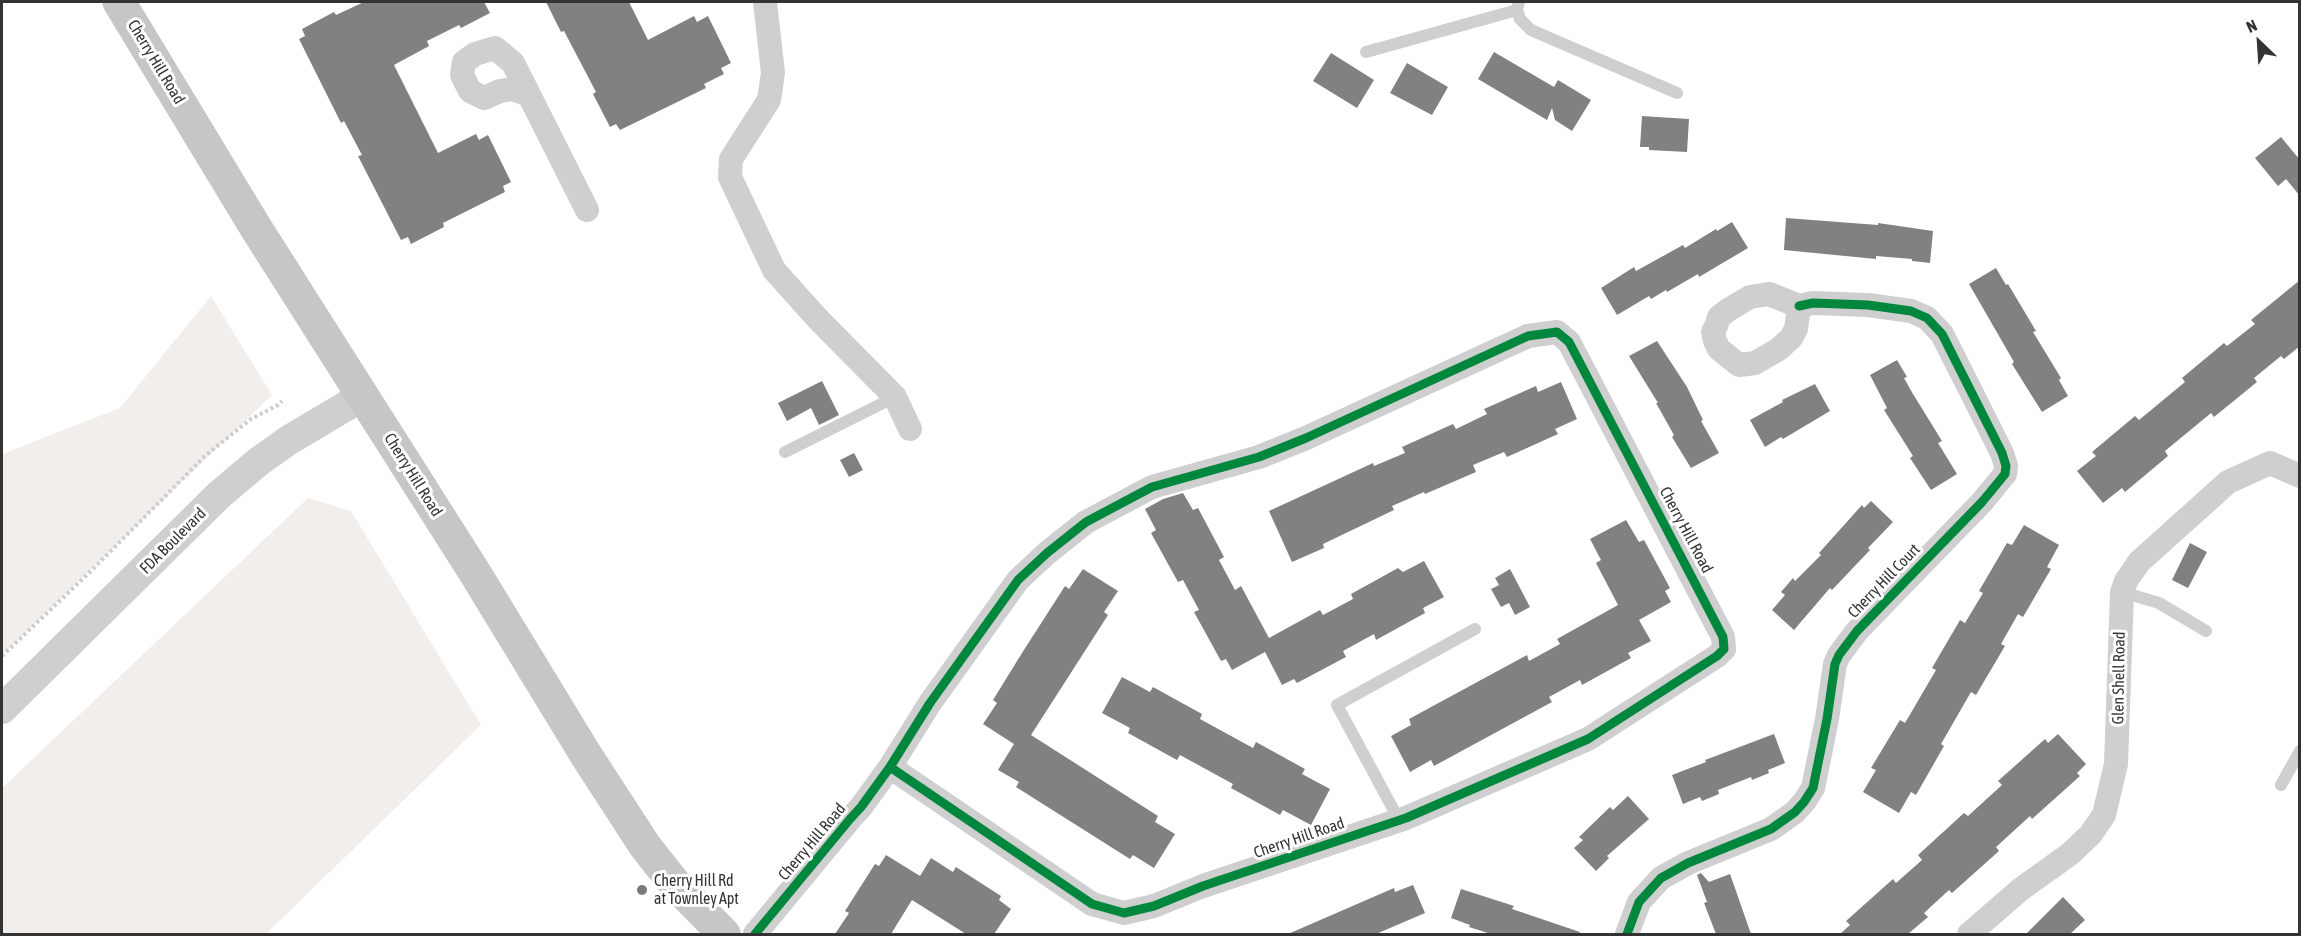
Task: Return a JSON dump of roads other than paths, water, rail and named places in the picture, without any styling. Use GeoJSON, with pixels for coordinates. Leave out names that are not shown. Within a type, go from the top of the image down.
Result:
{"type":"FeatureCollection","features":[{"type":"Feature","properties":{"kind":"main road","name":"Cherry Hill Road"},"geometry":{"type":"LineString","coordinates":[[119,2],[256,228],[475,573],[585,755],[645,846],[717,932]]}},
{"type":"Feature","properties":{"kind":"street"},"geometry":{"type":"LineString","coordinates":[[765,2],[773,73],[769,100],[731,159],[730,177],[774,270],[817,318],[895,397],[910,429]]}},
{"type":"Feature","properties":{"kind":"street"},"geometry":{"type":"LineString","coordinates":[[529,95],[587,210]]}},
{"type":"Feature","properties":{"kind":"street","name":"Cherry Hill Court"},"geometry":{"type":"LineString","coordinates":[[1631,933],[1639,902],[1660,878],[1688,863],[1772,829],[1795,812],[1804,802],[1813,788],[1839,655],[1857,631],[1982,502],[2005,474],[2006,466],[2002,453],[1942,334],[1927,318],[1911,311],[1868,305],[1813,303],[1799,306]]}},
{"type":"Feature","properties":{"kind":"street","name":"Cherry Hill Road"},"geometry":{"type":"LineString","coordinates":[[755,934],[861,807],[890,767],[930,703],[1018,580],[1086,522],[1152,487],[1259,456],[1306,438],[1528,336],[1557,333],[1569,342],[1604,405],[1723,637],[1724,649],[1717,656],[1588,740],[1399,820],[1203,886],[1154,906],[1124,913],[1092,904],[890,767]]}},
{"type":"Feature","properties":{"kind":"street","name":"FDA Boulevard"},"geometry":{"type":"LineString","coordinates":[[2,709],[219,495],[258,462],[289,440],[363,396]]}},
{"type":"Feature","properties":{"kind":"street","name":"Glen Shell Road"},"geometry":{"type":"LineString","coordinates":[[1969,934],[2021,889],[2070,854],[2090,835],[2104,816],[2116,764],[2122,592],[2126,581],[2139,562],[2228,482],[2270,463],[2300,476]]}},
{"type":"Feature","properties":{"kind":"lane"},"geometry":{"type":"LineString","coordinates":[[1366,52],[1518,6],[1520,19],[1532,30],[1677,93]]}},
{"type":"Feature","properties":{"kind":"lane"},"geometry":{"type":"LineString","coordinates":[[785,452],[895,397]]}},
{"type":"Feature","properties":{"kind":"lane"},"geometry":{"type":"LineString","coordinates":[[2122,592],[2159,603],[2206,631]]}},
{"type":"Feature","properties":{"kind":"lane"},"geometry":{"type":"LineString","coordinates":[[1399,820],[1337,705],[1475,629]]}},
{"type":"Feature","properties":{"kind":"lane"},"geometry":{"type":"LineString","coordinates":[[2281,786],[2300,751]]}},
{"type":"Feature","properties":{"kind":"place","name":"Cherry Hill Rd at Townley Apt"},"geometry":{"type":"Point","coordinates":[642,890]}}]}
